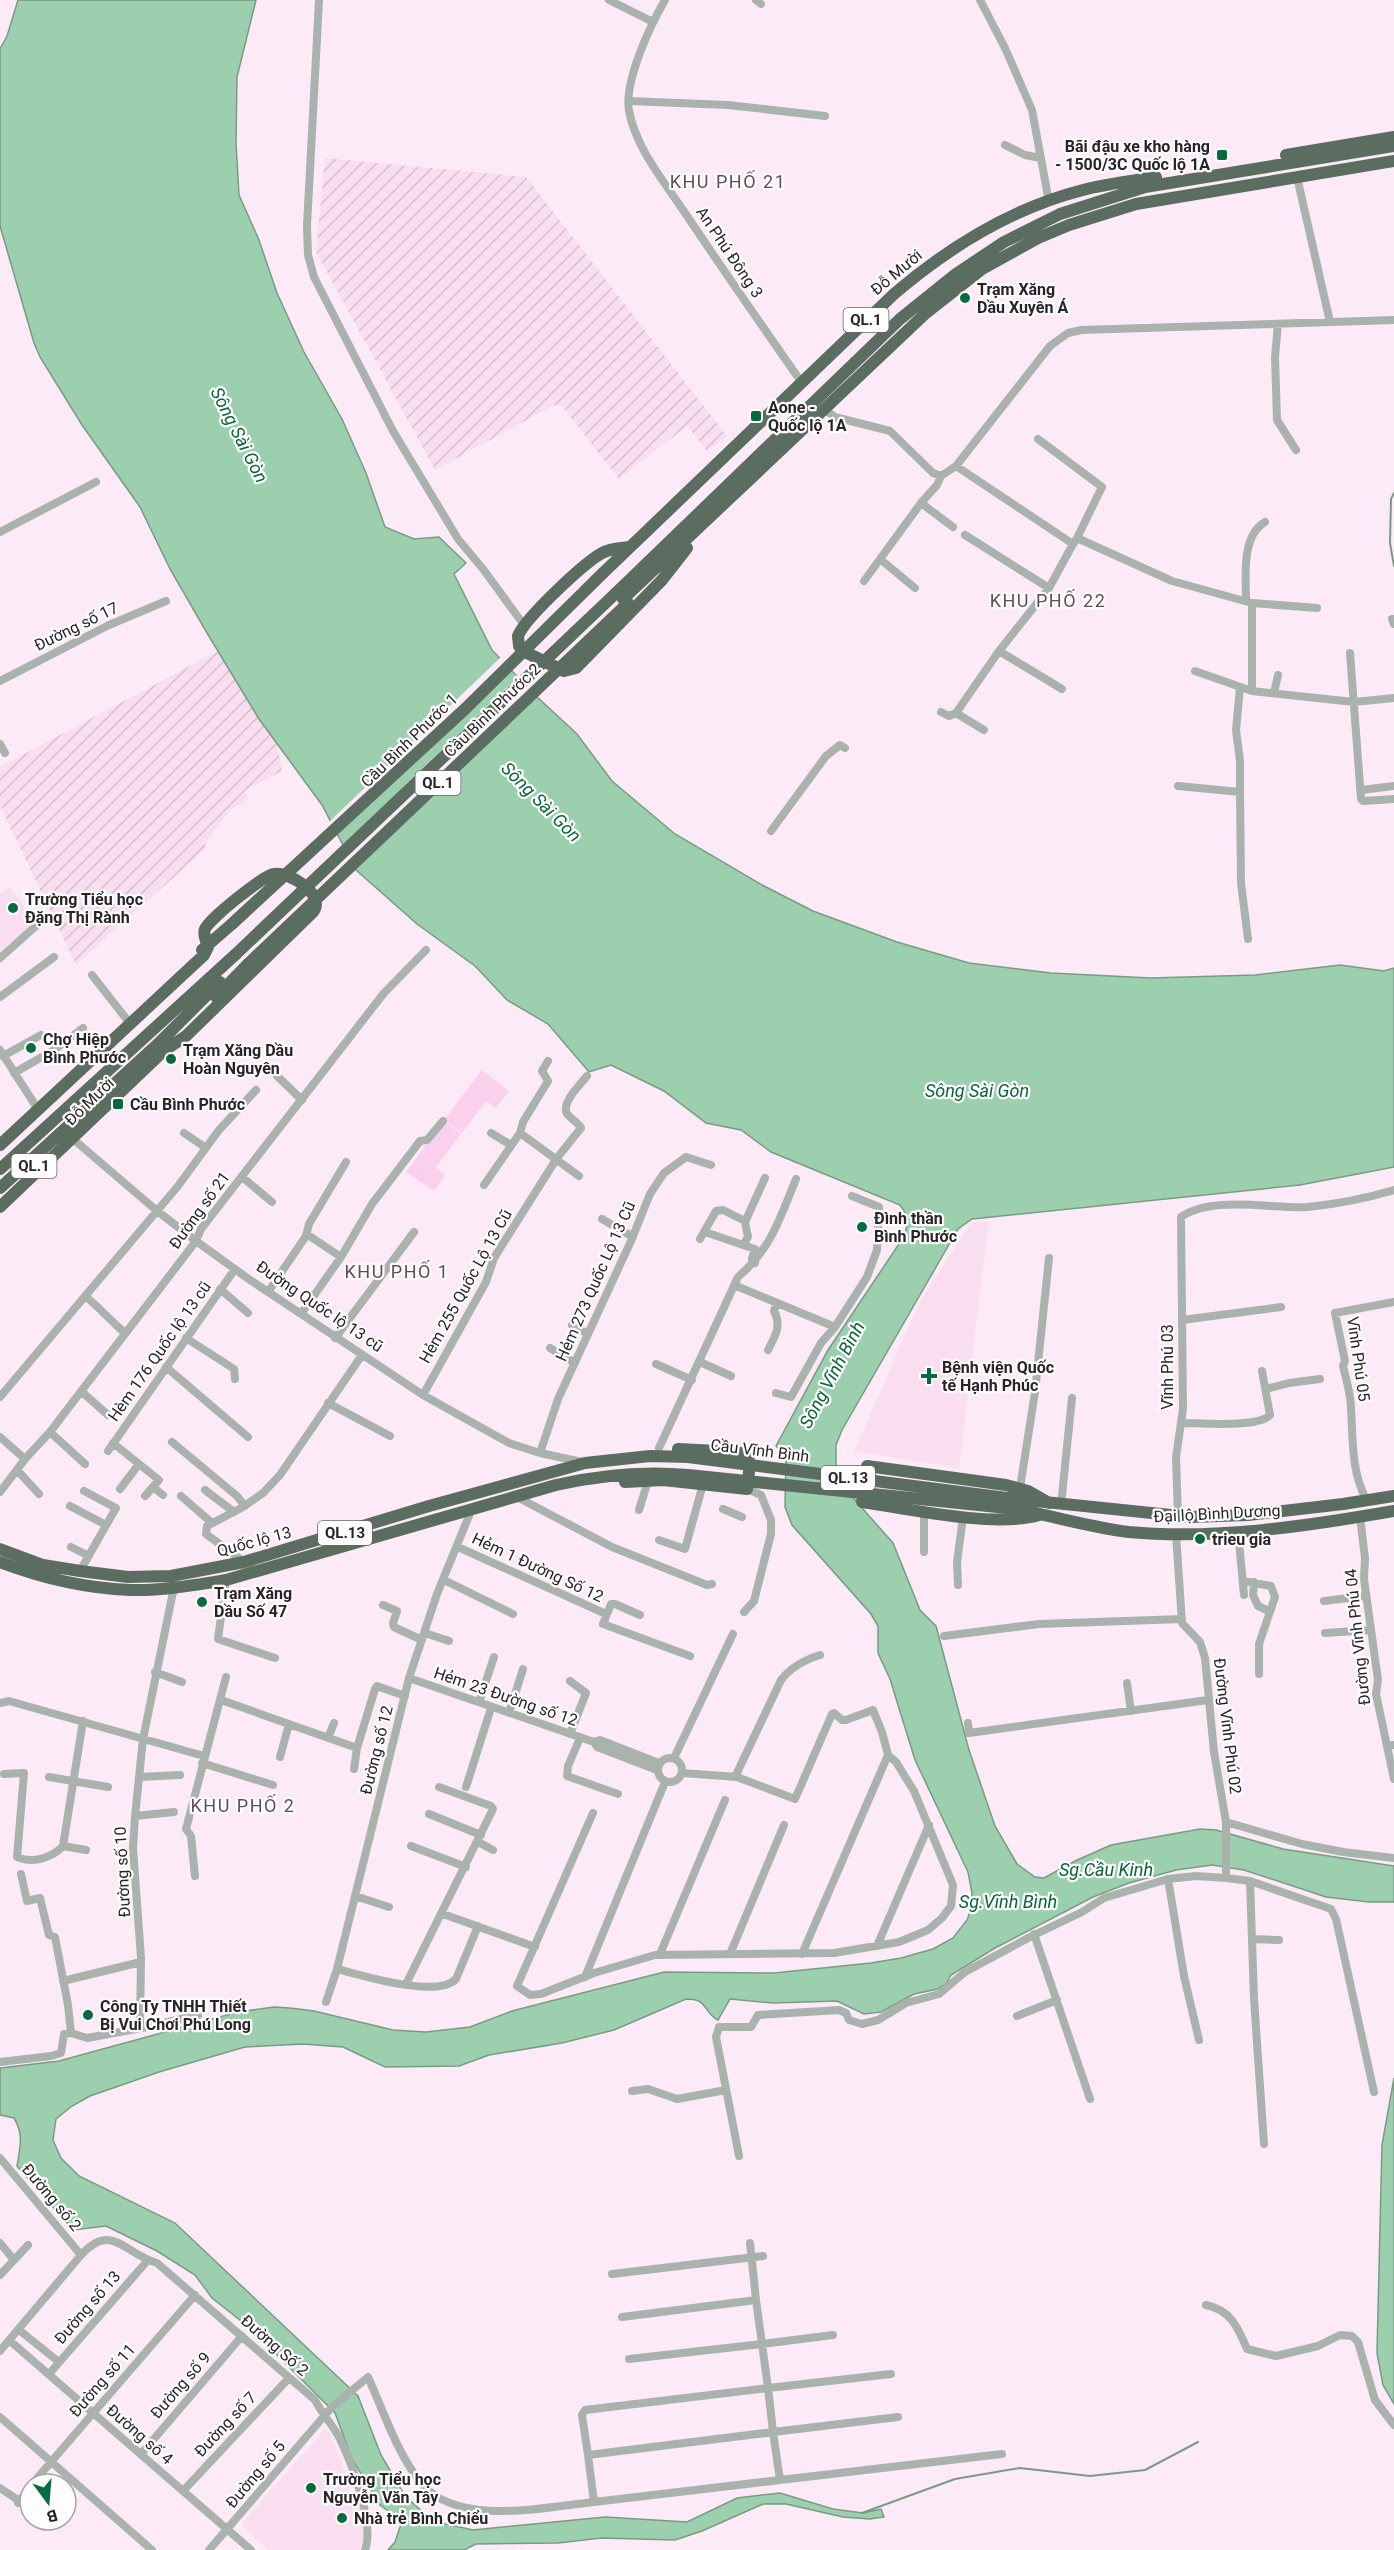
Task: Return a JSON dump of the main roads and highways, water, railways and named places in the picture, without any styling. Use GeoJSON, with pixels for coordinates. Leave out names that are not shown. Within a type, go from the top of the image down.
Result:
{"type":"FeatureCollection","features":[{"type":"Feature","properties":{"kind":"highway","name":"Đỗ Mười"},"geometry":{"type":"LineString","coordinates":[[1227,172],[1237,163],[1394,137]]}},
{"type":"Feature","properties":{"kind":"highway","name":"Đỗ Mười"},"geometry":{"type":"LineString","coordinates":[[622,598],[875,341],[963,268],[1004,242],[1060,214],[1120,194],[1192,178],[1394,146]]}},
{"type":"Feature","properties":{"kind":"highway","name":"QL.1"},"geometry":{"type":"LineString","coordinates":[[622,598],[926,313],[982,269],[1038,238],[1091,217],[1136,204],[1394,161]]}},
{"type":"Feature","properties":{"kind":"highway","name":"QL.1"},"geometry":{"type":"LineString","coordinates":[[1374,164],[1394,167]]}},
{"type":"Feature","properties":{"kind":"highway","name":"Đỗ Mười"},"geometry":{"type":"LineString","coordinates":[[602,574],[894,294],[931,264],[975,235],[1049,202],[1083,190],[1155,177],[1176,175],[1192,178]]}},
{"type":"Feature","properties":{"kind":"highway","name":"QL.1"},"geometry":{"type":"LineString","coordinates":[[622,598],[687,548],[801,440],[809,422]]}},
{"type":"Feature","properties":{"kind":"highway","name":"QL.1"},"geometry":{"type":"LineString","coordinates":[[630,547],[610,550],[596,557],[524,625],[518,636],[518,643],[526,653],[540,661],[569,671],[576,668],[662,580],[687,548]]}},
{"type":"Feature","properties":{"kind":"highway","name":"Cầu Bình Phước 1"},"geometry":{"type":"LineString","coordinates":[[233,924],[465,710],[602,574]]}},
{"type":"Feature","properties":{"kind":"highway","name":"Cầu Bình Phước 2"},"geometry":{"type":"LineString","coordinates":[[242,959],[622,598]]}},
{"type":"Feature","properties":{"kind":"highway","name":"QL.1"},"geometry":{"type":"LineString","coordinates":[[162,1047],[186,1036],[232,993],[312,912],[318,903],[312,894],[283,874],[262,879],[207,925],[204,936],[208,947]]}},
{"type":"Feature","properties":{"kind":"highway","name":"Đỗ Mười"},"geometry":{"type":"LineString","coordinates":[[0,1169],[45,1116],[59,1085],[200,951],[208,947],[233,924]]}},
{"type":"Feature","properties":{"kind":"highway","name":"Đỗ Mười"},"geometry":{"type":"LineString","coordinates":[[54,1093],[80,1073],[204,955],[208,947]]}},
{"type":"Feature","properties":{"kind":"highway","name":"Đỗ Mười"},"geometry":{"type":"LineString","coordinates":[[0,1197],[162,1047],[242,959]]}},
{"type":"Feature","properties":{"kind":"highway","name":"Đỗ Mười"},"geometry":{"type":"LineString","coordinates":[[0,1159],[45,1116],[242,959]]}},
{"type":"Feature","properties":{"kind":"highway","name":"Đỗ Mười"},"geometry":{"type":"LineString","coordinates":[[0,1188],[149,1065],[162,1047]]}},
{"type":"Feature","properties":{"kind":"highway","name":"Đỗ Mười"},"geometry":{"type":"LineString","coordinates":[[0,1145],[45,1116]]}},
{"type":"Feature","properties":{"kind":"highway","name":"Đỗ Mười"},"geometry":{"type":"LineString","coordinates":[[0,1207],[68,1134]]}},
{"type":"Feature","properties":{"kind":"highway"},"geometry":{"type":"LineString","coordinates":[[591,1462],[614,1455],[659,1448],[737,1452],[745,1454],[750,1463],[747,1489],[648,1481],[606,1482],[593,1476]]}},
{"type":"Feature","properties":{"kind":"highway","name":"Quốc lộ 13"},"geometry":{"type":"LineString","coordinates":[[0,1550],[43,1564],[80,1571],[128,1577],[171,1576],[244,1562],[429,1506],[591,1462],[650,1456],[688,1457]]}},
{"type":"Feature","properties":{"kind":"highway","name":"Cầu Vĩnh Bình"},"geometry":{"type":"LineString","coordinates":[[688,1457],[1007,1503]]}},
{"type":"Feature","properties":{"kind":"highway"},"geometry":{"type":"LineString","coordinates":[[1039,1515],[1012,1520],[963,1517],[862,1502],[867,1466],[1020,1488],[1055,1504]]}},
{"type":"Feature","properties":{"kind":"highway","name":"Quốc lộ 13"},"geometry":{"type":"LineString","coordinates":[[0,1562],[39,1576],[86,1586],[131,1590],[174,1587],[226,1580],[593,1476],[657,1472],[688,1475]]}},
{"type":"Feature","properties":{"kind":"highway","name":"Cầu Vĩnh Bình"},"geometry":{"type":"LineString","coordinates":[[688,1475],[1007,1503]]}},
{"type":"Feature","properties":{"kind":"highway","name":"Đại lộ Bình Dương"},"geometry":{"type":"LineString","coordinates":[[1007,1503],[1055,1504],[1178,1516],[1248,1515],[1394,1496]]}},
{"type":"Feature","properties":{"kind":"highway","name":"Đại lộ Bình Dương"},"geometry":{"type":"LineString","coordinates":[[1007,1503],[1039,1515],[1109,1529],[1176,1534],[1238,1531],[1394,1511]]}},
{"type":"Feature","properties":{"kind":"water","name":"Sông Sài Gòn"},"geometry":{"type":"Polygon","coordinates":[[[18,0],[256,0],[237,77],[236,143],[239,195],[259,240],[277,293],[304,352],[342,419],[366,473],[385,527],[414,539],[439,537],[466,563],[454,574],[492,650],[577,734],[612,781],[675,834],[764,886],[813,911],[897,942],[969,963],[1051,973],[1151,978],[1255,975],[1340,965],[1384,971],[1394,968],[1394,1167],[1300,1185],[972,1219],[958,1229],[842,1430],[836,1445],[836,1470],[848,1492],[893,1543],[920,1610],[936,1626],[969,1750],[995,1826],[1017,1864],[1035,1877],[1044,1878],[1111,1845],[1200,1829],[1216,1830],[1283,1849],[1394,1866],[1394,1902],[1369,1902],[1326,1897],[1244,1870],[1212,1865],[1176,1870],[1129,1883],[1093,1897],[995,1948],[951,1975],[946,1984],[938,1989],[914,1994],[881,2012],[864,2014],[837,2001],[773,2003],[730,1999],[718,2020],[699,2001],[686,1999],[614,2030],[562,2043],[489,2055],[459,2066],[385,2067],[343,2047],[303,2044],[245,2047],[159,2072],[90,2096],[72,2106],[56,2119],[53,2140],[61,2158],[79,2176],[175,2223],[358,2396],[381,2455],[405,2496],[433,2521],[473,2530],[605,2517],[687,2522],[737,2498],[780,2493],[833,2509],[863,2513],[881,2509],[884,2517],[870,2519],[843,2517],[786,2504],[763,2504],[702,2531],[675,2540],[601,2538],[558,2543],[476,2544],[464,2550],[388,2550],[395,2542],[402,2521],[380,2505],[352,2459],[335,2413],[250,2328],[212,2298],[195,2275],[157,2251],[106,2226],[73,2230],[17,2166],[20,2135],[14,2118],[0,2115],[0,2068],[59,2061],[238,2012],[274,2007],[314,2011],[393,2030],[426,2032],[470,2027],[512,2011],[664,1972],[774,1973],[901,1958],[933,1949],[953,1938],[967,1920],[971,1909],[972,1893],[968,1872],[915,1760],[890,1679],[878,1653],[878,1626],[871,1614],[792,1525],[785,1507],[786,1458],[776,1446],[828,1350],[903,1238],[907,1225],[905,1213],[900,1205],[771,1152],[741,1130],[706,1123],[664,1091],[611,1065],[589,1072],[548,1024],[507,1000],[475,966],[417,924],[356,870],[322,805],[259,719],[207,633],[170,569],[140,507],[82,425],[40,357],[34,343],[0,226],[0,49],[7,36],[18,0]]]}},
{"type":"Feature","properties":{"kind":"water"},"geometry":{"type":"Polygon","coordinates":[[[1394,2078],[1394,2404],[1383,2385],[1377,2353],[1382,2145],[1394,2078]]]}},
{"type":"Feature","properties":{"kind":"waterway"},"geometry":{"type":"LineString","coordinates":[[1394,493],[1391,499],[1390,543],[1394,566]]}},
{"type":"Feature","properties":{"kind":"waterway"},"geometry":{"type":"LineString","coordinates":[[862,2513],[955,2479],[1020,2468],[1090,2476],[1145,2470],[1198,2442]]}},
{"type":"Feature","properties":{"kind":"place","name":"Bãi đậu xe kho hàng - 1500/3C Quốc lộ 1A"},"geometry":{"type":"Point","coordinates":[1222,155]}},
{"type":"Feature","properties":{"kind":"place","name":"Trạm Xăng Dầu Xuyên Á"},"geometry":{"type":"Point","coordinates":[965,298]}},
{"type":"Feature","properties":{"kind":"place","name":"Aone - Quốc lộ 1A"},"geometry":{"type":"Point","coordinates":[756,416]}},
{"type":"Feature","properties":{"kind":"place","name":"Trường Tiểu học Đặng Thị Rành"},"geometry":{"type":"Point","coordinates":[13,908]}},
{"type":"Feature","properties":{"kind":"place","name":"Chợ Hiệp Bình Phước"},"geometry":{"type":"Point","coordinates":[31,1048]}},
{"type":"Feature","properties":{"kind":"place","name":"Trạm Xăng Dầu Hoàn Nguyên"},"geometry":{"type":"Point","coordinates":[171,1059]}},
{"type":"Feature","properties":{"kind":"place","name":"Cầu Bình Phước"},"geometry":{"type":"Point","coordinates":[118,1104]}},
{"type":"Feature","properties":{"kind":"place","name":"Đình thần Bình Phước"},"geometry":{"type":"Point","coordinates":[862,1227]}},
{"type":"Feature","properties":{"kind":"place","name":"Bệnh viện Quốc tế Hạnh Phúc"},"geometry":{"type":"Point","coordinates":[929,1376]}},
{"type":"Feature","properties":{"kind":"place","name":"trieu gia"},"geometry":{"type":"Point","coordinates":[1200,1539]}},
{"type":"Feature","properties":{"kind":"place","name":"Trạm Xăng Dầu Số 47"},"geometry":{"type":"Point","coordinates":[202,1602]}},
{"type":"Feature","properties":{"kind":"place","name":"Công Ty TNHH Thiết Bị Vui Chơi Phú Long"},"geometry":{"type":"Point","coordinates":[88,2015]}},
{"type":"Feature","properties":{"kind":"place","name":"Trường Tiểu học Nguyễn Văn Tây"},"geometry":{"type":"Point","coordinates":[311,2488]}},
{"type":"Feature","properties":{"kind":"place","name":"Nhà trẻ Bình Chiểu"},"geometry":{"type":"Point","coordinates":[342,2518]}},
{"type":"Feature","properties":{"kind":"district","name":"KHU PHỐ 21"},"geometry":{"type":"Point","coordinates":[728,182]}},
{"type":"Feature","properties":{"kind":"district","name":"KHU PHỐ 22"},"geometry":{"type":"Point","coordinates":[1048,601]}},
{"type":"Feature","properties":{"kind":"district","name":"KHU PHỐ 1"},"geometry":{"type":"Point","coordinates":[397,1272]}},
{"type":"Feature","properties":{"kind":"district","name":"KHU PHỐ 2"},"geometry":{"type":"Point","coordinates":[243,1806]}},
{"type":"Feature","properties":{"kind":"water label","name":"Sông Vĩnh Bình"},"geometry":{"type":"Point","coordinates":[832,1375]}},
{"type":"Feature","properties":{"kind":"water label","name":"Sg.Cầu Kinh"},"geometry":{"type":"Point","coordinates":[1106,1870]}},
{"type":"Feature","properties":{"kind":"water label","name":"Sg.Vĩnh Bình"},"geometry":{"type":"Point","coordinates":[1008,1902]}}]}
